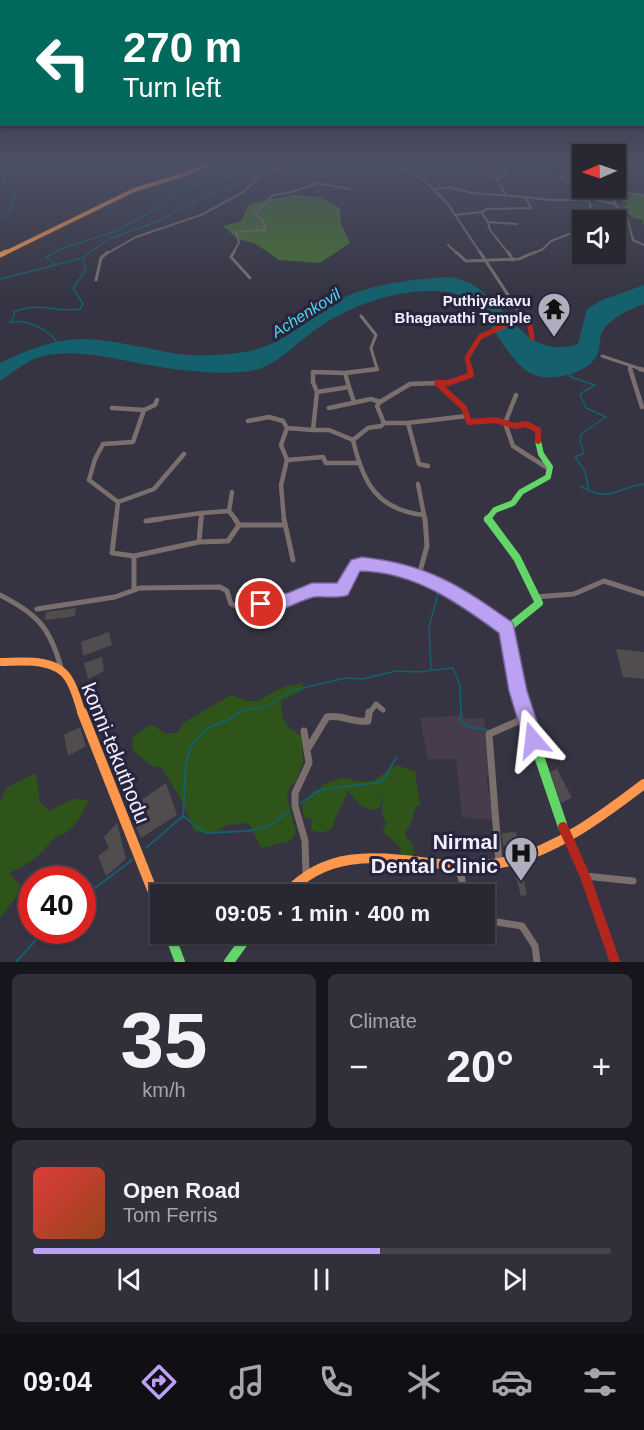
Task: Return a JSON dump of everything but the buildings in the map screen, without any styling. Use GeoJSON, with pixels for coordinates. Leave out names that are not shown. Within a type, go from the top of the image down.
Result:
{"type":"FeatureCollection","features":[{"type":"Feature","properties":{"kind":"main road"},"geometry":{"type":"LineString","coordinates":[[0,255],[97,208]]}},
{"type":"Feature","properties":{"kind":"main road"},"geometry":{"type":"LineString","coordinates":[[437,383],[448,383],[471,375],[467,358],[480,337],[528,314],[531,338]]}},
{"type":"Feature","properties":{"kind":"main road"},"geometry":{"type":"LineString","coordinates":[[437,383],[464,408],[469,422],[495,420],[515,426],[526,424],[538,430],[538,447],[549,469],[548,477],[521,492],[513,503],[495,510],[487,520],[516,558],[539,603],[507,629],[509,651],[549,795],[585,876],[615,962]]}},
{"type":"Feature","properties":{"kind":"main road","name":"konni-tekuthodu"},"geometry":{"type":"LineString","coordinates":[[0,662],[49,664],[61,668],[68,677],[89,725],[150,884]]}},
{"type":"Feature","properties":{"kind":"main road"},"geometry":{"type":"LineString","coordinates":[[297,884],[306,876],[352,861],[369,859],[398,858],[452,866],[499,863],[567,835],[605,814],[644,784]]}},
{"type":"Feature","properties":{"kind":"main road"},"geometry":{"type":"LineString","coordinates":[[173,944],[180,962]]}},
{"type":"Feature","properties":{"kind":"main road"},"geometry":{"type":"LineString","coordinates":[[229,962],[241,944]]}},
{"type":"Feature","properties":{"kind":"street"},"geometry":{"type":"LineString","coordinates":[[96,280],[101,258],[115,248],[135,236],[182,223],[214,208]]}},
{"type":"Feature","properties":{"kind":"street"},"geometry":{"type":"LineString","coordinates":[[250,278],[231,257],[231,253],[239,242],[236,232],[264,230],[263,221],[255,214],[260,208]]}},
{"type":"Feature","properties":{"kind":"street"},"geometry":{"type":"LineString","coordinates":[[450,208],[523,318]]}},
{"type":"Feature","properties":{"kind":"street"},"geometry":{"type":"LineString","coordinates":[[456,215],[481,212],[490,208]]}},
{"type":"Feature","properties":{"kind":"street"},"geometry":{"type":"LineString","coordinates":[[619,208],[627,217],[633,240],[644,244]]}},
{"type":"Feature","properties":{"kind":"street"},"geometry":{"type":"LineString","coordinates":[[481,212],[490,230],[502,242],[506,252],[513,260]]}},
{"type":"Feature","properties":{"kind":"street"},"geometry":{"type":"LineString","coordinates":[[488,222],[517,224]]}},
{"type":"Feature","properties":{"kind":"street"},"geometry":{"type":"LineString","coordinates":[[448,244],[466,261],[513,260],[537,252],[551,241],[572,233]]}},
{"type":"Feature","properties":{"kind":"street"},"geometry":{"type":"LineString","coordinates":[[313,430],[317,392],[313,382],[313,372],[345,373],[377,369],[371,348],[376,334],[361,316]]}},
{"type":"Feature","properties":{"kind":"street"},"geometry":{"type":"LineString","coordinates":[[602,356],[644,370]]}},
{"type":"Feature","properties":{"kind":"street"},"geometry":{"type":"LineString","coordinates":[[629,365],[642,407]]}},
{"type":"Feature","properties":{"kind":"street"},"geometry":{"type":"LineString","coordinates":[[345,373],[354,402]]}},
{"type":"Feature","properties":{"kind":"street"},"geometry":{"type":"LineString","coordinates":[[384,423],[377,406],[380,402],[410,384],[437,383]]}},
{"type":"Feature","properties":{"kind":"street"},"geometry":{"type":"LineString","coordinates":[[317,392],[349,387]]}},
{"type":"Feature","properties":{"kind":"street"},"geometry":{"type":"LineString","coordinates":[[516,395],[505,423],[513,446],[549,469]]}},
{"type":"Feature","properties":{"kind":"street"},"geometry":{"type":"LineString","coordinates":[[329,408],[371,399],[380,402]]}},
{"type":"Feature","properties":{"kind":"street"},"geometry":{"type":"LineString","coordinates":[[112,408],[144,410],[155,405],[157,400]]}},
{"type":"Feature","properties":{"kind":"street"},"geometry":{"type":"LineString","coordinates":[[118,502],[88,480],[103,444],[133,442],[144,410]]}},
{"type":"Feature","properties":{"kind":"street"},"geometry":{"type":"LineString","coordinates":[[353,440],[368,428],[381,426],[384,423],[408,423],[466,416]]}},
{"type":"Feature","properties":{"kind":"street"},"geometry":{"type":"LineString","coordinates":[[248,421],[269,417],[283,421],[287,428],[281,445],[287,460],[280,485],[284,525],[293,560]]}},
{"type":"Feature","properties":{"kind":"street"},"geometry":{"type":"LineString","coordinates":[[408,423],[419,464],[428,466]]}},
{"type":"Feature","properties":{"kind":"street"},"geometry":{"type":"LineString","coordinates":[[287,428],[329,430],[353,440]]}},
{"type":"Feature","properties":{"kind":"street"},"geometry":{"type":"LineString","coordinates":[[353,440],[358,463],[369,484],[383,501],[401,512],[424,515]]}},
{"type":"Feature","properties":{"kind":"street"},"geometry":{"type":"LineString","coordinates":[[118,502],[154,489],[184,454]]}},
{"type":"Feature","properties":{"kind":"street"},"geometry":{"type":"LineString","coordinates":[[287,460],[323,457],[326,463],[358,463]]}},
{"type":"Feature","properties":{"kind":"street"},"geometry":{"type":"LineString","coordinates":[[418,484],[429,535],[428,555],[419,575]]}},
{"type":"Feature","properties":{"kind":"street"},"geometry":{"type":"LineString","coordinates":[[232,492],[229,511],[239,525]]}},
{"type":"Feature","properties":{"kind":"street"},"geometry":{"type":"LineString","coordinates":[[118,502],[112,553],[134,556],[199,542],[228,541],[239,525]]}},
{"type":"Feature","properties":{"kind":"street"},"geometry":{"type":"LineString","coordinates":[[146,522],[229,511]]}},
{"type":"Feature","properties":{"kind":"street"},"geometry":{"type":"LineString","coordinates":[[199,542],[202,513]]}},
{"type":"Feature","properties":{"kind":"street"},"geometry":{"type":"LineString","coordinates":[[239,525],[284,525]]}},
{"type":"Feature","properties":{"kind":"street"},"geometry":{"type":"LineString","coordinates":[[134,556],[134,590]]}},
{"type":"Feature","properties":{"kind":"street"},"geometry":{"type":"LineString","coordinates":[[37,609],[105,599],[140,588],[225,588],[231,604],[239,607],[289,601],[312,590],[342,590],[356,565],[393,567],[419,575],[465,598],[507,629]]}},
{"type":"Feature","properties":{"kind":"street"},"geometry":{"type":"LineString","coordinates":[[535,597],[574,594],[604,581],[644,594]]}},
{"type":"Feature","properties":{"kind":"street"},"geometry":{"type":"LineString","coordinates":[[0,595],[36,614],[55,640],[61,668]]}},
{"type":"Feature","properties":{"kind":"street"},"geometry":{"type":"LineString","coordinates":[[307,750],[327,717],[335,715],[350,723],[363,722],[368,721],[369,711],[376,704],[383,710]]}},
{"type":"Feature","properties":{"kind":"street"},"geometry":{"type":"LineString","coordinates":[[499,863],[489,734],[526,717]]}},
{"type":"Feature","properties":{"kind":"street"},"geometry":{"type":"LineString","coordinates":[[304,730],[309,763],[295,793],[295,806],[305,841],[306,876]]}},
{"type":"Feature","properties":{"kind":"street"},"geometry":{"type":"LineString","coordinates":[[452,866],[461,876],[463,884]]}},
{"type":"Feature","properties":{"kind":"street"},"geometry":{"type":"LineString","coordinates":[[585,876],[633,880]]}},
{"type":"Feature","properties":{"kind":"street"},"geometry":{"type":"LineString","coordinates":[[495,922],[522,926],[535,946],[537,962]]}},
{"type":"Feature","properties":{"kind":"shaded area"},"geometry":{"type":"Polygon","coordinates":[[[464,715],[465,719],[484,718],[491,775],[486,777],[494,820],[462,818],[456,759],[428,759],[420,718],[464,715]]]}},
{"type":"Feature","properties":{"kind":"green space"},"geometry":{"type":"Polygon","coordinates":[[[247,208],[340,208],[341,224],[350,243],[320,263],[279,260],[256,244],[238,239],[223,226],[241,221],[247,208]]]}},
{"type":"Feature","properties":{"kind":"green space"},"geometry":{"type":"Polygon","coordinates":[[[621,208],[644,208],[644,225],[642,220],[632,217],[621,208]]]}},
{"type":"Feature","properties":{"kind":"green space"},"geometry":{"type":"Polygon","coordinates":[[[302,683],[303,690],[281,701],[282,714],[286,723],[302,736],[303,761],[296,781],[289,788],[287,797],[296,832],[290,841],[261,848],[249,823],[226,825],[212,834],[194,831],[184,805],[162,768],[151,766],[132,749],[133,737],[151,724],[166,734],[178,733],[183,723],[231,695],[248,701],[257,701],[281,688],[302,683]]]}},
{"type":"Feature","properties":{"kind":"green space"},"geometry":{"type":"Polygon","coordinates":[[[396,765],[415,771],[420,806],[416,806],[410,826],[405,831],[406,838],[412,843],[414,853],[411,856],[401,856],[400,847],[383,832],[386,823],[382,813],[383,794],[380,807],[375,810],[362,807],[347,790],[333,828],[322,833],[311,830],[312,819],[304,817],[302,805],[314,791],[320,790],[323,784],[343,778],[360,782],[373,781],[396,765]]]}},
{"type":"Feature","properties":{"kind":"green space"},"geometry":{"type":"Polygon","coordinates":[[[36,773],[40,802],[50,811],[72,799],[89,800],[72,828],[55,837],[24,866],[18,866],[18,869],[9,873],[18,883],[18,895],[0,918],[0,803],[6,788],[36,773]]]}},
{"type":"Feature","properties":{"kind":"water"},"geometry":{"type":"Polygon","coordinates":[[[453,277],[470,283],[484,293],[519,328],[544,345],[560,347],[578,344],[587,309],[602,300],[644,285],[644,304],[626,312],[608,325],[601,335],[598,353],[589,365],[559,377],[543,377],[529,372],[518,363],[487,320],[463,297],[448,292],[430,291],[394,295],[359,306],[327,322],[278,359],[255,370],[228,373],[196,371],[72,353],[47,355],[34,359],[0,381],[0,363],[31,349],[64,340],[99,340],[187,355],[232,354],[250,351],[284,337],[349,295],[394,283],[453,277]]]}},
{"type":"Feature","properties":{"kind":"waterway"},"geometry":{"type":"LineString","coordinates":[[0,218],[12,211],[13,208]]}},
{"type":"Feature","properties":{"kind":"waterway"},"geometry":{"type":"LineString","coordinates":[[55,264],[46,257],[66,247],[117,231],[157,208]]}},
{"type":"Feature","properties":{"kind":"waterway"},"geometry":{"type":"LineString","coordinates":[[9,323],[14,317],[14,312],[31,307],[80,309],[83,304],[73,288],[86,270],[83,260],[85,256],[109,239],[163,219],[181,208]]}},
{"type":"Feature","properties":{"kind":"waterway"},"geometry":{"type":"LineString","coordinates":[[0,279],[82,258]]}},
{"type":"Feature","properties":{"kind":"waterway"},"geometry":{"type":"LineString","coordinates":[[10,322],[17,321],[37,326],[58,344]]}},
{"type":"Feature","properties":{"kind":"waterway"},"geometry":{"type":"LineString","coordinates":[[568,373],[571,377],[594,385]]}},
{"type":"Feature","properties":{"kind":"waterway"},"geometry":{"type":"LineString","coordinates":[[589,490],[585,471],[575,457],[584,453],[580,441],[581,434],[606,417],[586,408],[580,394],[595,385]]}},
{"type":"Feature","properties":{"kind":"waterway"},"geometry":{"type":"LineString","coordinates":[[589,490],[607,494],[644,484]]}},
{"type":"Feature","properties":{"kind":"waterway"},"geometry":{"type":"LineString","coordinates":[[580,486],[589,490]]}},
{"type":"Feature","properties":{"kind":"waterway"},"geometry":{"type":"LineString","coordinates":[[431,669],[429,628],[440,586]]}},
{"type":"Feature","properties":{"kind":"waterway"},"geometry":{"type":"LineString","coordinates":[[239,714],[242,710],[266,707],[289,691],[346,678],[362,679],[396,671],[417,672],[453,668],[460,685],[461,712]]}},
{"type":"Feature","properties":{"kind":"waterway"},"geometry":{"type":"LineString","coordinates":[[183,816],[185,769],[191,747],[207,729],[240,712]]}},
{"type":"Feature","properties":{"kind":"waterway"},"geometry":{"type":"LineString","coordinates":[[461,712],[460,721],[469,727],[488,730]]}},
{"type":"Feature","properties":{"kind":"waterway"},"geometry":{"type":"LineString","coordinates":[[301,803],[320,790],[382,782],[396,758]]}},
{"type":"Feature","properties":{"kind":"waterway"},"geometry":{"type":"LineString","coordinates":[[183,816],[206,833],[248,831],[267,827],[289,812]]}},
{"type":"Feature","properties":{"kind":"waterway"},"geometry":{"type":"LineString","coordinates":[[146,848],[183,816]]}},
{"type":"Feature","properties":{"kind":"waterway"},"geometry":{"type":"LineString","coordinates":[[96,887],[132,860]]}},
{"type":"Feature","properties":{"kind":"waterway"},"geometry":{"type":"LineString","coordinates":[[16,962],[32,944]]}},
{"type":"Feature","properties":{"kind":"traffic: fast"},"geometry":{"type":"LineString","coordinates":[[538,441],[541,454],[550,467],[548,477],[521,492],[513,503],[495,510],[487,520],[517,558],[539,603],[507,629],[507,641],[520,698],[563,827]]}},
{"type":"Feature","properties":{"kind":"traffic: fast"},"geometry":{"type":"LineString","coordinates":[[173,944],[180,962]]}},
{"type":"Feature","properties":{"kind":"traffic: fast"},"geometry":{"type":"LineString","coordinates":[[229,962],[242,944]]}},
{"type":"Feature","properties":{"kind":"traffic: slow"},"geometry":{"type":"LineString","coordinates":[[0,255],[97,208]]}},
{"type":"Feature","properties":{"kind":"traffic: slow"},"geometry":{"type":"LineString","coordinates":[[0,662],[36,662],[53,667],[68,677],[150,885]]}},
{"type":"Feature","properties":{"kind":"traffic: slow"},"geometry":{"type":"LineString","coordinates":[[296,884],[312,872],[324,867],[363,859],[400,858],[478,865],[505,862],[561,840],[612,808],[644,784]]}},
{"type":"Feature","properties":{"kind":"traffic: jam"},"geometry":{"type":"LineString","coordinates":[[532,338],[528,314],[480,337],[467,358],[471,375],[448,383],[437,383],[464,408],[469,422],[495,420],[515,426],[526,424],[538,430],[538,441]]}},
{"type":"Feature","properties":{"kind":"traffic: jam"},"geometry":{"type":"LineString","coordinates":[[563,827],[585,876],[615,962]]}},
{"type":"Feature","properties":{"kind":"place","name":"Puthiyakavu Bhagavathi Temple"},"geometry":{"type":"Point","coordinates":[554,338]}},
{"type":"Feature","properties":{"kind":"place","name":"Nirmal Dental Clinic"},"geometry":{"type":"Point","coordinates":[521,882]}},
{"type":"Feature","properties":{"kind":"route"},"geometry":{"type":"LineString","coordinates":[[261,604],[289,601],[312,590],[342,590],[352,569],[362,564],[393,567],[415,573],[465,598],[507,629],[507,641],[518,691],[533,740]]}},
{"type":"Feature","properties":{"kind":"water label","name":"Achenkovil"},"geometry":{"type":"Point","coordinates":[306,313]}}]}
